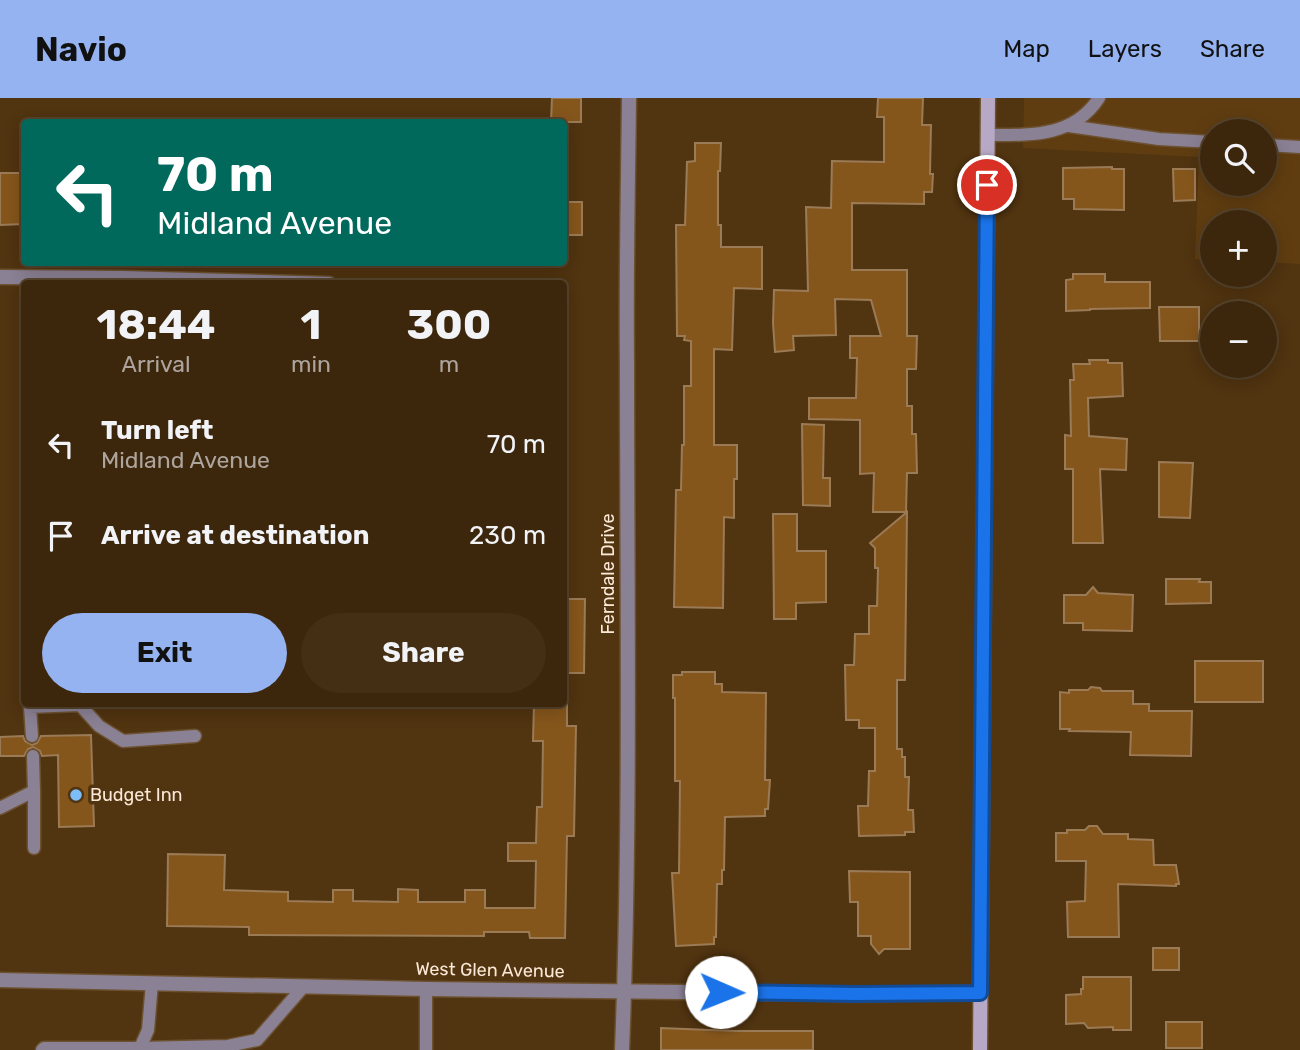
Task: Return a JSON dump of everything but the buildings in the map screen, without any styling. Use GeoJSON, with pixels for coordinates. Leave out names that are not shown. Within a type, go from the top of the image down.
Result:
{"type":"FeatureCollection","features":[{"type":"Feature","properties":{"kind":"street","name":"Ferndale Drive"},"geometry":{"type":"LineString","coordinates":[[622,1050],[628,714],[626,358],[629,98]]}},
{"type":"Feature","properties":{"kind":"street"},"geometry":{"type":"LineString","coordinates":[[980,1050],[988,98]]}},
{"type":"Feature","properties":{"kind":"street"},"geometry":{"type":"LineString","coordinates":[[0,277],[92,280]]}},
{"type":"Feature","properties":{"kind":"street","name":"West Glen Avenue"},"geometry":{"type":"LineString","coordinates":[[0,980],[426,989],[980,993]]}},
{"type":"Feature","properties":{"kind":"lane"},"geometry":{"type":"LineString","coordinates":[[1069,126],[1094,106],[1099,98]]}},
{"type":"Feature","properties":{"kind":"lane"},"geometry":{"type":"LineString","coordinates":[[987,135],[1039,134],[1069,126],[1159,139],[1200,141]]}},
{"type":"Feature","properties":{"kind":"lane"},"geometry":{"type":"LineString","coordinates":[[1277,146],[1300,147]]}},
{"type":"Feature","properties":{"kind":"lane"},"geometry":{"type":"LineString","coordinates":[[30,707],[32,736]]}},
{"type":"Feature","properties":{"kind":"lane"},"geometry":{"type":"LineString","coordinates":[[82,707],[99,726],[123,741],[195,736]]}},
{"type":"Feature","properties":{"kind":"lane"},"geometry":{"type":"LineString","coordinates":[[33,756],[34,848]]}},
{"type":"Feature","properties":{"kind":"lane"},"geometry":{"type":"LineString","coordinates":[[0,808],[34,791]]}},
{"type":"Feature","properties":{"kind":"lane"},"geometry":{"type":"LineString","coordinates":[[140,1048],[149,1030],[152,983]]}},
{"type":"Feature","properties":{"kind":"lane"},"geometry":{"type":"LineString","coordinates":[[42,1050],[229,1046],[257,1040],[304,986]]}},
{"type":"Feature","properties":{"kind":"lane"},"geometry":{"type":"LineString","coordinates":[[425,1050],[426,989]]}},
{"type":"Feature","properties":{"kind":"shaded area"},"geometry":{"type":"Polygon","coordinates":[[[1024,98],[1300,98],[1300,264],[1277,263],[1277,210],[1200,210],[1200,259],[1195,259],[1199,157],[1023,148],[1024,98]]]}},
{"type":"Feature","properties":{"kind":"place","name":"Budget Inn"},"geometry":{"type":"Point","coordinates":[76,795]}},
{"type":"Feature","properties":{"kind":"route"},"geometry":{"type":"LineString","coordinates":[[721,992],[980,993],[987,185]]}}]}
